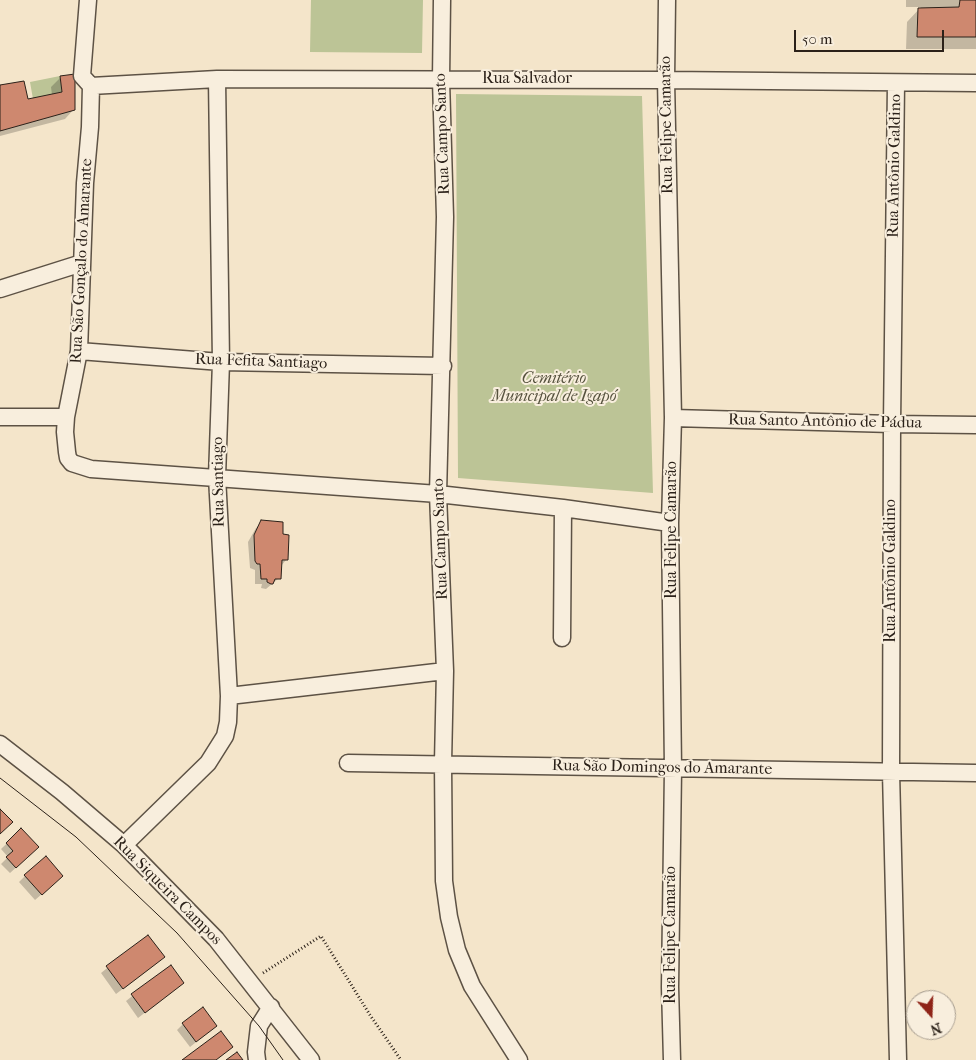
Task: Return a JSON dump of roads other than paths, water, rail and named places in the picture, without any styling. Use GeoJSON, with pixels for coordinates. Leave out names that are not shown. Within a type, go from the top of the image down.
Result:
{"type":"FeatureCollection","features":[{"type":"Feature","properties":{"kind":"street","name":"Rua São Gonçalo do Amarante"},"geometry":{"type":"LineString","coordinates":[[88,0],[86,81],[90,127],[85,183],[79,351],[66,417],[65,432],[68,458],[72,463],[91,469],[217,477]]}},
{"type":"Feature","properties":{"kind":"street","name":"Rua Campo Santo"},"geometry":{"type":"LineString","coordinates":[[442,0],[440,80],[446,217],[438,494],[445,671],[443,763],[444,881],[449,917],[457,950],[472,986],[518,1060]]}},
{"type":"Feature","properties":{"kind":"street","name":"Rua Felipe Camarão"},"geometry":{"type":"LineString","coordinates":[[667,0],[666,80],[673,418],[670,523],[673,769],[670,987],[672,1060]]}},
{"type":"Feature","properties":{"kind":"street","name":"Rua Salvador"},"geometry":{"type":"LineString","coordinates":[[86,81],[217,79],[666,80],[976,83]]}},
{"type":"Feature","properties":{"kind":"street","name":"Rua Santiago"},"geometry":{"type":"LineString","coordinates":[[124,845],[208,763],[225,736],[228,722],[229,696],[217,477],[221,362],[217,79]]}},
{"type":"Feature","properties":{"kind":"street","name":"Rua Antônio Galdino"},"geometry":{"type":"LineString","coordinates":[[896,83],[892,424],[891,772],[898,1060]]}},
{"type":"Feature","properties":{"kind":"street"},"geometry":{"type":"LineString","coordinates":[[0,289],[82,263]]}},
{"type":"Feature","properties":{"kind":"street","name":"Rua Fefita Santiago"},"geometry":{"type":"LineString","coordinates":[[79,351],[221,362],[443,366]]}},
{"type":"Feature","properties":{"kind":"street"},"geometry":{"type":"LineString","coordinates":[[0,417],[66,417]]}},
{"type":"Feature","properties":{"kind":"street","name":"Rua Santo Antônio de Pádua"},"geometry":{"type":"LineString","coordinates":[[673,418],[976,425]]}},
{"type":"Feature","properties":{"kind":"street"},"geometry":{"type":"LineString","coordinates":[[217,477],[438,494],[563,508],[670,523]]}},
{"type":"Feature","properties":{"kind":"street"},"geometry":{"type":"LineString","coordinates":[[562,638],[563,508]]}},
{"type":"Feature","properties":{"kind":"street"},"geometry":{"type":"LineString","coordinates":[[229,696],[445,671]]}},
{"type":"Feature","properties":{"kind":"street","name":"Rua Siqueira Campos"},"geometry":{"type":"LineString","coordinates":[[0,744],[62,792],[124,845],[216,938],[311,1060]]}},
{"type":"Feature","properties":{"kind":"street","name":"Rua São Domingos do Amarante"},"geometry":{"type":"LineString","coordinates":[[348,763],[443,763],[673,769],[976,773]]}},
{"type":"Feature","properties":{"kind":"street"},"geometry":{"type":"LineString","coordinates":[[256,1060],[259,1026],[271,1007]]}},
{"type":"Feature","properties":{"kind":"tram line"},"geometry":{"type":"LineString","coordinates":[[0,778],[76,837],[177,933],[259,1026],[283,1060]]}},
{"type":"Feature","properties":{"kind":"park label","name":"Cemitério Municipal de Igapó"},"geometry":{"type":"Point","coordinates":[554,388]}}]}
